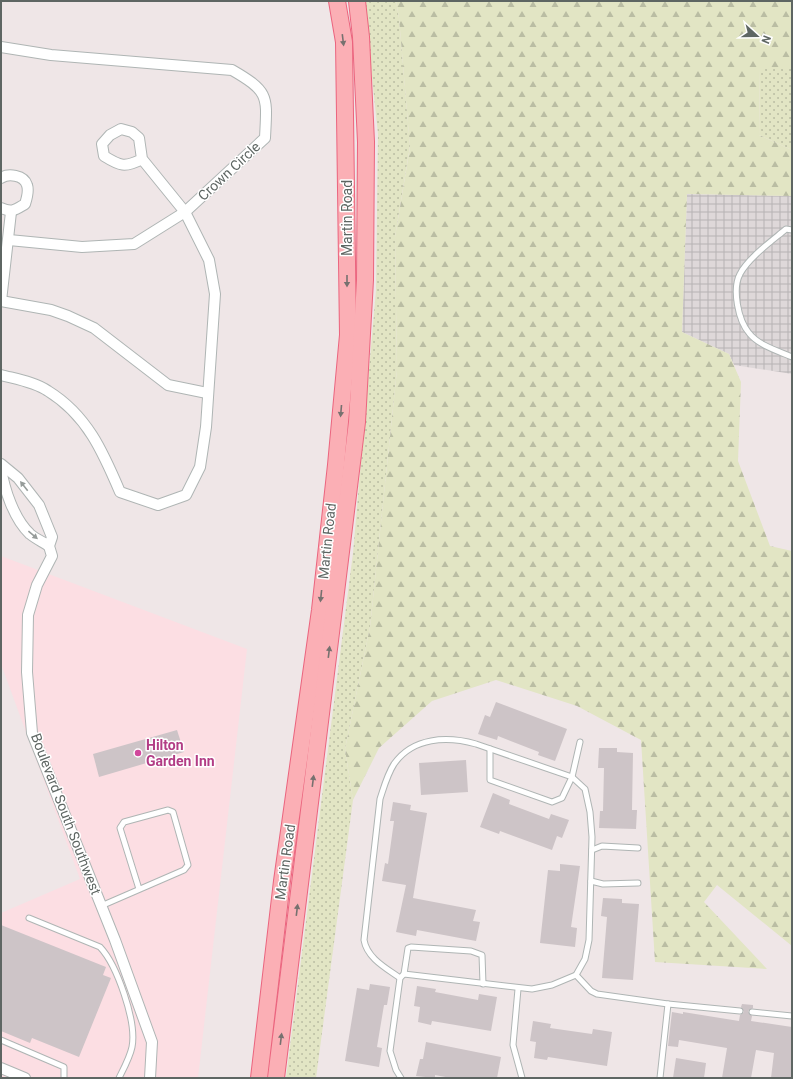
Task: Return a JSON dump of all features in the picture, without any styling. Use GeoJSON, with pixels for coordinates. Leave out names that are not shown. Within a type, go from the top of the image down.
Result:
{"type":"FeatureCollection","features":[{"type":"Feature","properties":{"kind":"main road","name":"Martin Road"},"geometry":{"type":"LineString","coordinates":[[259,1078],[282,881],[320,610],[336,465],[348,335],[344,42],[337,1]]}},
{"type":"Feature","properties":{"kind":"main road","name":"Martin Road"},"geometry":{"type":"LineString","coordinates":[[276,1078],[357,422],[365,280],[366,142],[361,37],[357,1]]}},
{"type":"Feature","properties":{"kind":"street","name":"Crown Circle"},"geometry":{"type":"LineString","coordinates":[[1,47],[51,55],[232,70],[256,84],[267,103],[265,138],[185,212],[134,244],[82,247],[9,240]]}},
{"type":"Feature","properties":{"kind":"street"},"geometry":{"type":"LineString","coordinates":[[1,375],[47,390],[80,416],[105,456],[120,492],[158,505],[186,495],[200,467],[206,427],[207,393],[215,294],[209,260],[185,212],[142,159]]}},
{"type":"Feature","properties":{"kind":"street"},"geometry":{"type":"LineString","coordinates":[[1,178],[13,176],[23,179],[27,184],[28,194],[25,204],[6,210],[9,240],[1,301],[51,310],[68,316],[94,328],[168,385],[207,393]]}},
{"type":"Feature","properties":{"kind":"street","name":"Boulevard South Southwest"},"geometry":{"type":"LineString","coordinates":[[1,464],[18,478],[39,505],[52,537],[49,546],[52,556],[37,585],[28,615],[27,672],[32,733],[102,906],[152,1042],[150,1078]]}},
{"type":"Feature","properties":{"kind":"street"},"geometry":{"type":"LineString","coordinates":[[1,468],[4,486],[20,520],[30,533],[49,546]]}},
{"type":"Feature","properties":{"kind":"street"},"geometry":{"type":"LineString","coordinates":[[1,1068],[20,1077]]}},
{"type":"Feature","properties":{"kind":"lane"},"geometry":{"type":"LineString","coordinates":[[792,230],[786,229],[761,249],[740,274],[736,303],[749,333],[767,346],[792,356]]}},
{"type":"Feature","properties":{"kind":"lane"},"geometry":{"type":"LineString","coordinates":[[442,738],[454,739],[490,749],[572,777],[585,790],[590,812],[592,850],[589,940],[585,959],[576,975],[552,986],[532,989],[518,989],[402,976],[383,966],[371,955],[364,940],[380,799],[386,779],[394,764],[403,754],[426,742],[442,738]]}},
{"type":"Feature","properties":{"kind":"lane"},"geometry":{"type":"LineString","coordinates":[[490,749],[490,780],[552,802],[562,798],[572,777],[580,742]]}},
{"type":"Feature","properties":{"kind":"lane"},"geometry":{"type":"LineString","coordinates":[[102,906],[184,870],[188,865],[173,812],[168,810],[124,822],[120,828],[139,889]]}},
{"type":"Feature","properties":{"kind":"lane"},"geometry":{"type":"LineString","coordinates":[[592,850],[602,846],[638,848]]}},
{"type":"Feature","properties":{"kind":"lane"},"geometry":{"type":"LineString","coordinates":[[591,881],[604,884],[638,883]]}},
{"type":"Feature","properties":{"kind":"lane"},"geometry":{"type":"LineString","coordinates":[[29,918],[100,947],[107,954],[128,1006],[134,1034],[132,1048],[119,1078]]}},
{"type":"Feature","properties":{"kind":"lane"},"geometry":{"type":"LineString","coordinates":[[399,1077],[390,1051],[408,948],[471,951],[482,955],[483,984]]}},
{"type":"Feature","properties":{"kind":"lane"},"geometry":{"type":"LineString","coordinates":[[576,975],[591,991],[597,994],[668,1004],[740,1010]]}},
{"type":"Feature","properties":{"kind":"lane"},"geometry":{"type":"LineString","coordinates":[[518,989],[513,1045],[522,1078]]}},
{"type":"Feature","properties":{"kind":"lane"},"geometry":{"type":"LineString","coordinates":[[660,1078],[668,1004]]}},
{"type":"Feature","properties":{"kind":"lane"},"geometry":{"type":"LineString","coordinates":[[752,1012],[792,1016]]}},
{"type":"Feature","properties":{"kind":"lane"},"geometry":{"type":"LineString","coordinates":[[1,1040],[64,1066],[64,1078]]}},
{"type":"Feature","properties":{"kind":"shaded area"},"geometry":{"type":"Polygon","coordinates":[[[687,194],[792,196],[792,374],[734,365],[729,354],[682,332],[687,194]]]}},
{"type":"Feature","properties":{"kind":"shaded area"},"geometry":{"type":"Polygon","coordinates":[[[1,556],[247,649],[198,1078],[1,1078],[1,913],[80,879],[1,664],[1,556]]]}},
{"type":"Feature","properties":{"kind":"green space"},"geometry":{"type":"Polygon","coordinates":[[[364,1],[396,1],[399,18],[410,146],[395,237],[397,370],[370,627],[345,749],[353,800],[316,1078],[286,1078],[353,553],[376,290],[378,134],[364,1]]]}},
{"type":"Feature","properties":{"kind":"green space"},"geometry":{"type":"Polygon","coordinates":[[[396,1],[792,1],[792,69],[760,69],[759,135],[792,150],[792,196],[687,194],[682,332],[729,354],[741,382],[738,461],[770,546],[792,551],[792,946],[717,885],[704,902],[767,969],[655,962],[641,740],[577,706],[496,680],[432,701],[379,748],[353,800],[345,749],[370,627],[397,370],[395,237],[410,147],[399,18],[396,1]]]}},
{"type":"Feature","properties":{"kind":"green space"},"geometry":{"type":"Polygon","coordinates":[[[760,69],[792,69],[792,150],[759,135],[760,69]]]}},
{"type":"Feature","properties":{"kind":"building"},"geometry":{"type":"Polygon","coordinates":[[[496,702],[567,729],[555,761],[538,755],[539,752],[498,736],[497,740],[478,734],[485,715],[490,717],[496,702]]]}},
{"type":"Feature","properties":{"kind":"building","name":"Hilton Garden Inn"},"geometry":{"type":"Polygon","coordinates":[[[177,730],[184,752],[99,777],[93,754],[177,730]]]}},
{"type":"Feature","properties":{"kind":"building"},"geometry":{"type":"Polygon","coordinates":[[[599,748],[617,748],[617,752],[633,753],[632,810],[637,810],[636,829],[599,828],[600,811],[603,811],[604,768],[598,768],[599,748]]]}},
{"type":"Feature","properties":{"kind":"building"},"geometry":{"type":"Polygon","coordinates":[[[466,760],[468,792],[421,795],[419,763],[466,760]]]}},
{"type":"Feature","properties":{"kind":"building"},"geometry":{"type":"Polygon","coordinates":[[[493,793],[510,800],[509,804],[549,819],[551,814],[569,820],[562,838],[557,836],[552,850],[500,831],[499,834],[480,827],[493,793]]]}},
{"type":"Feature","properties":{"kind":"building"},"geometry":{"type":"Polygon","coordinates":[[[393,802],[411,805],[410,810],[427,813],[413,898],[476,910],[473,921],[480,922],[476,941],[417,930],[416,936],[396,932],[406,885],[382,881],[385,863],[388,864],[394,821],[390,821],[393,802]]]}},
{"type":"Feature","properties":{"kind":"building"},"geometry":{"type":"Polygon","coordinates":[[[560,864],[580,866],[571,927],[577,928],[575,947],[540,943],[548,870],[560,871],[560,864]]]}},
{"type":"Feature","properties":{"kind":"building"},"geometry":{"type":"Polygon","coordinates":[[[603,898],[622,899],[622,903],[639,904],[633,980],[602,978],[607,917],[601,916],[603,898]]]}},
{"type":"Feature","properties":{"kind":"building"},"geometry":{"type":"Polygon","coordinates":[[[1,925],[106,967],[103,975],[111,978],[79,1057],[32,1038],[30,1043],[1,1031],[1,925]]]}},
{"type":"Feature","properties":{"kind":"building"},"geometry":{"type":"Polygon","coordinates":[[[370,984],[390,987],[387,1005],[384,1005],[377,1047],[382,1048],[379,1067],[345,1061],[357,988],[369,990],[370,984]]]}},
{"type":"Feature","properties":{"kind":"building"},"geometry":{"type":"Polygon","coordinates":[[[417,986],[436,989],[435,992],[478,1000],[479,994],[497,997],[491,1031],[432,1021],[431,1025],[418,1022],[420,1007],[414,1006],[417,986]]]}},
{"type":"Feature","properties":{"kind":"building"},"geometry":{"type":"Polygon","coordinates":[[[742,1004],[753,1005],[753,1008],[748,1011],[752,1016],[751,1021],[792,1027],[792,1078],[771,1078],[774,1053],[756,1050],[751,1078],[722,1078],[727,1048],[679,1040],[678,1047],[668,1046],[672,1012],[683,1014],[683,1012],[739,1021],[740,1015],[744,1012],[741,1007],[742,1004]]]}},
{"type":"Feature","properties":{"kind":"building"},"geometry":{"type":"Polygon","coordinates":[[[533,1021],[551,1024],[550,1028],[592,1034],[593,1029],[612,1032],[607,1066],[548,1057],[547,1060],[534,1058],[536,1042],[530,1041],[533,1021]]]}},
{"type":"Feature","properties":{"kind":"building"},"geometry":{"type":"Polygon","coordinates":[[[426,1042],[501,1057],[497,1078],[451,1078],[435,1075],[435,1078],[416,1076],[420,1059],[423,1059],[426,1042]]]}},
{"type":"Feature","properties":{"kind":"building"},"geometry":{"type":"Polygon","coordinates":[[[676,1058],[706,1063],[704,1078],[673,1078],[676,1058]]]}},
{"type":"Feature","properties":{"kind":"place","name":"Hilton Garden Inn"},"geometry":{"type":"Point","coordinates":[138,753]}}]}
